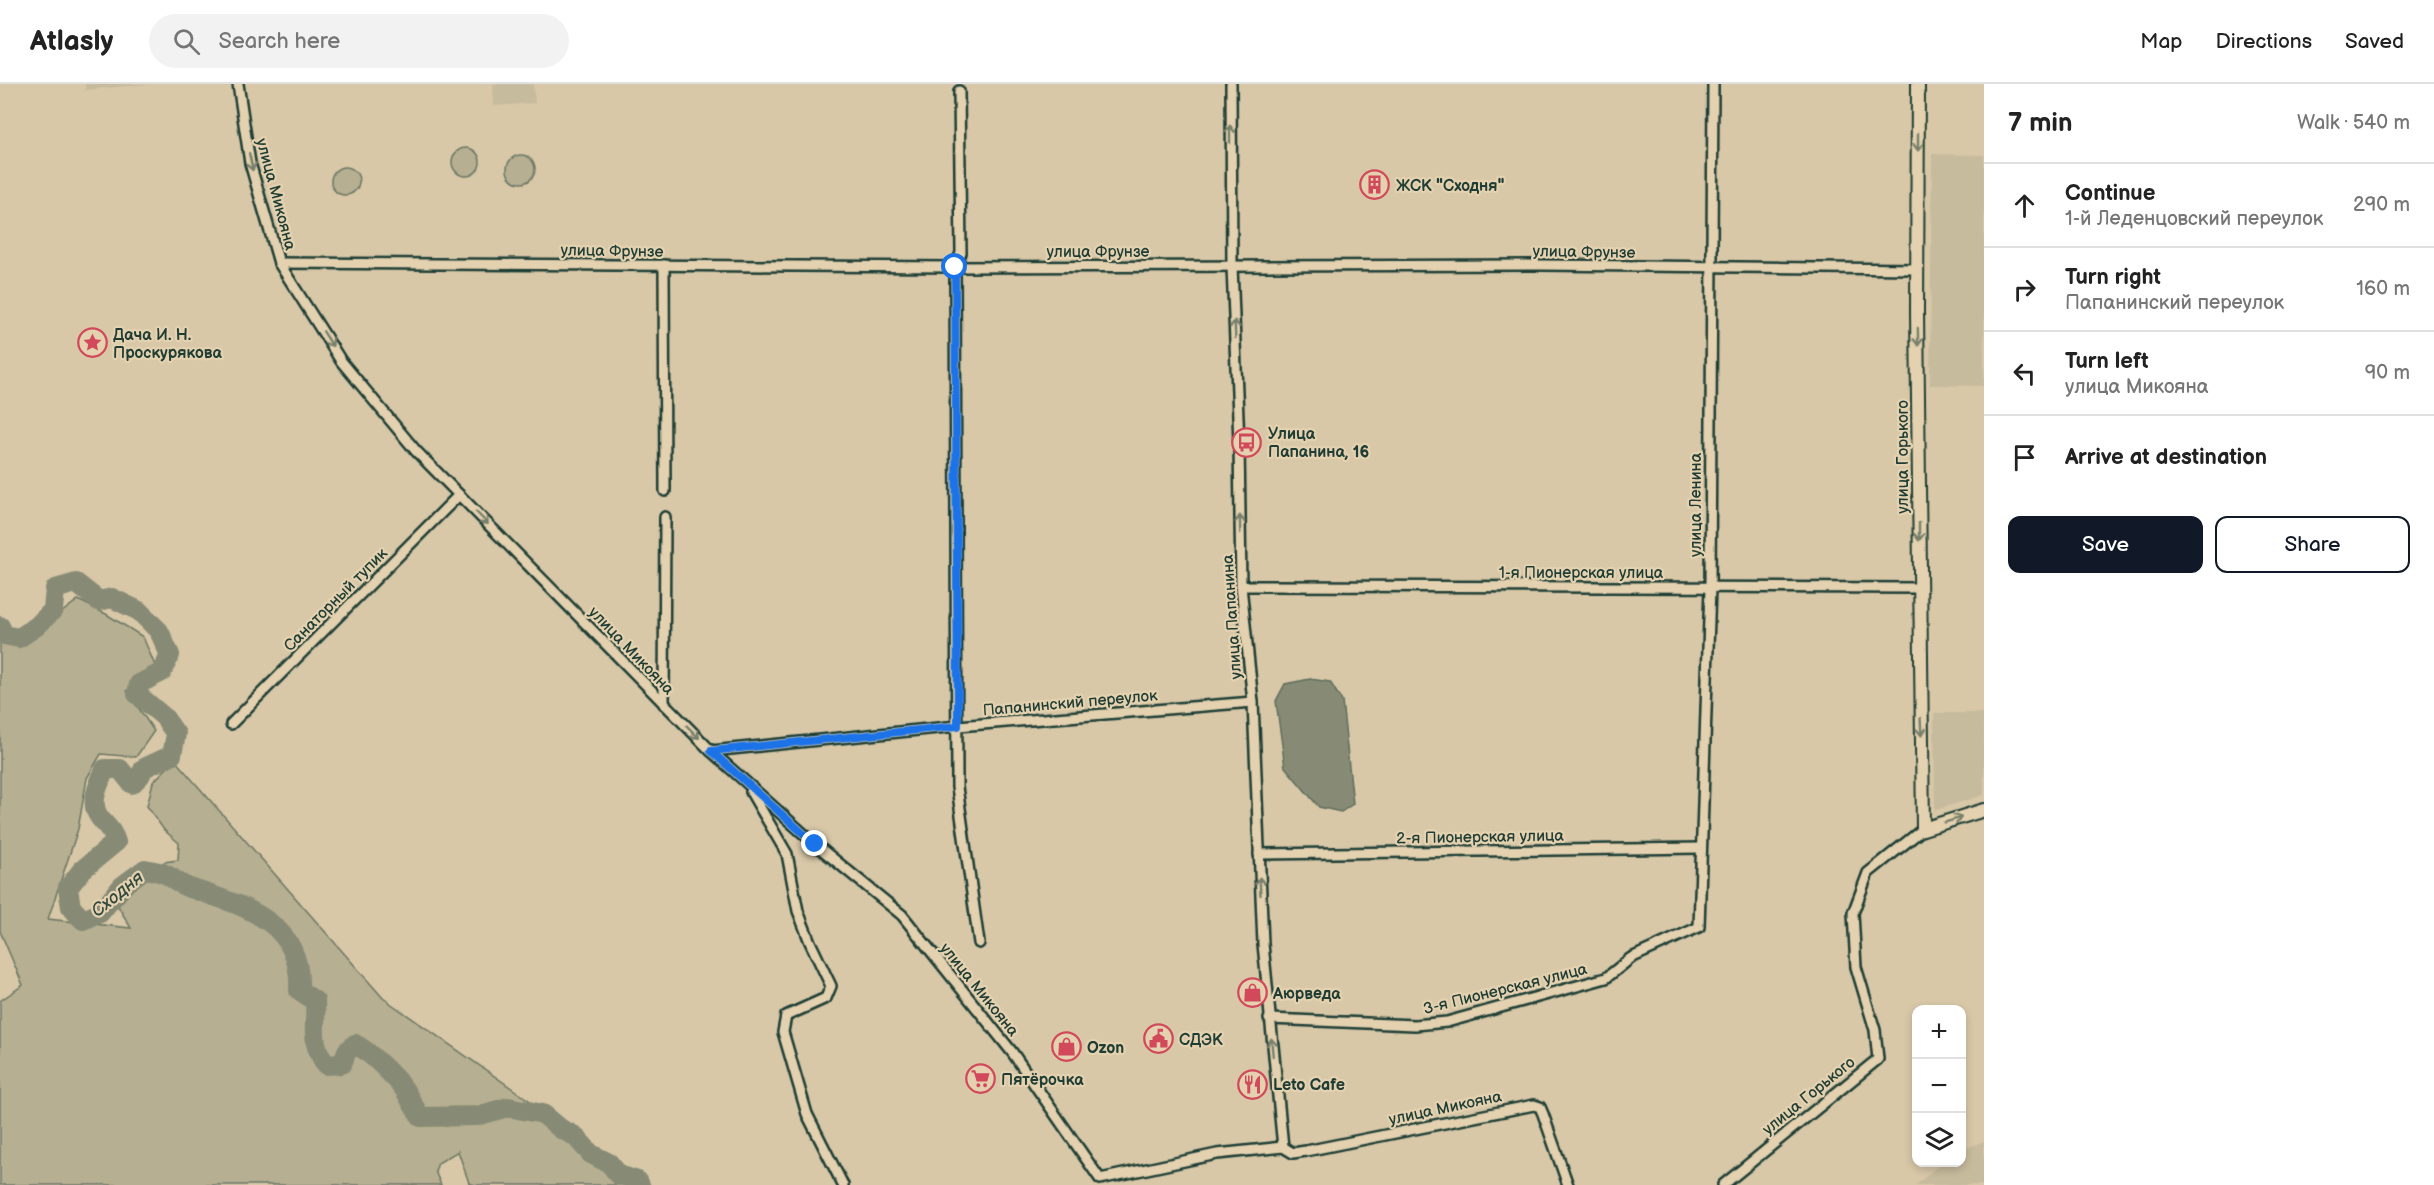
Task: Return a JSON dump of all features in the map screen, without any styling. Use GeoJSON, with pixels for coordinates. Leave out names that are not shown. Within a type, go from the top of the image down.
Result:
{"type":"FeatureCollection","features":[{"type":"Feature","properties":{"kind":"street","name":"улица Микояна"},"geometry":{"type":"LineString","coordinates":[[238,84],[250,163],[279,262],[341,361],[416,452],[711,751],[815,844],[902,915],[1012,1053],[1102,1182],[1217,1154],[1282,1147],[1293,1153],[1306,1151],[1534,1105],[1540,1107],[1543,1114],[1568,1185]]}},
{"type":"Feature","properties":{"kind":"street","name":"улица Папанина"},"geometry":{"type":"LineString","coordinates":[[1231,84],[1232,266],[1239,443],[1241,586],[1253,702],[1269,1019],[1282,1147]]}},
{"type":"Feature","properties":{"kind":"street","name":"улица Ленина"},"geometry":{"type":"LineString","coordinates":[[1699,927],[1710,587],[1713,84]]}},
{"type":"Feature","properties":{"kind":"street","name":"улица Горького"},"geometry":{"type":"LineString","coordinates":[[1918,84],[1917,269],[1923,829]]}},
{"type":"Feature","properties":{"kind":"street"},"geometry":{"type":"LineString","coordinates":[[959,91],[961,253],[955,267],[957,788],[979,943]]}},
{"type":"Feature","properties":{"kind":"street","name":"улица Фрунзе"},"geometry":{"type":"LineString","coordinates":[[279,262],[955,267],[1540,265],[1917,269]]}},
{"type":"Feature","properties":{"kind":"street"},"geometry":{"type":"LineString","coordinates":[[664,265],[665,491]]}},
{"type":"Feature","properties":{"kind":"street","name":"Санаторный тупик"},"geometry":{"type":"LineString","coordinates":[[231,724],[459,495]]}},
{"type":"Feature","properties":{"kind":"street"},"geometry":{"type":"LineString","coordinates":[[664,704],[665,517]]}},
{"type":"Feature","properties":{"kind":"street","name":"1-я Пионерская улица"},"geometry":{"type":"LineString","coordinates":[[1241,586],[1920,588]]}},
{"type":"Feature","properties":{"kind":"street","name":"Папанинский переулок"},"geometry":{"type":"LineString","coordinates":[[711,751],[958,726],[1253,702]]}},
{"type":"Feature","properties":{"kind":"street"},"geometry":{"type":"LineString","coordinates":[[747,784],[787,854],[798,911],[831,986],[826,998],[786,1016],[783,1032],[807,1114],[843,1185]]}},
{"type":"Feature","properties":{"kind":"street","name":"улица Горького"},"geometry":{"type":"LineString","coordinates":[[1723,1185],[1878,1059],[1875,1030],[1856,967],[1853,913],[1868,873],[1923,829],[1984,810]]}},
{"type":"Feature","properties":{"kind":"street","name":"2-я Пионерская улица"},"geometry":{"type":"LineString","coordinates":[[1259,854],[1701,848]]}},
{"type":"Feature","properties":{"kind":"street","name":"3-я Пионерская улица"},"geometry":{"type":"LineString","coordinates":[[1269,1019],[1415,1025],[1447,1022],[1606,978],[1631,957],[1699,927]]}},
{"type":"Feature","properties":{"kind":"shaded area"},"geometry":{"type":"Polygon","coordinates":[[[85,84],[150,84],[85,90],[85,84]]]}},
{"type":"Feature","properties":{"kind":"shaded area"},"geometry":{"type":"Polygon","coordinates":[[[493,84],[533,84],[535,103],[494,106],[493,84]]]}},
{"type":"Feature","properties":{"kind":"shaded area"},"geometry":{"type":"Polygon","coordinates":[[[466,148],[476,152],[480,162],[476,172],[466,176],[456,172],[452,162],[456,152],[466,148]]]}},
{"type":"Feature","properties":{"kind":"shaded area"},"geometry":{"type":"Polygon","coordinates":[[[1932,154],[1984,155],[1984,386],[1930,385],[1932,154]]]}},
{"type":"Feature","properties":{"kind":"shaded area"},"geometry":{"type":"Polygon","coordinates":[[[521,155],[531,159],[535,169],[531,179],[521,183],[511,179],[507,169],[511,159],[521,155]]]}},
{"type":"Feature","properties":{"kind":"shaded area"},"geometry":{"type":"Polygon","coordinates":[[[345,167],[355,171],[359,181],[355,191],[345,195],[335,191],[331,181],[335,171],[345,167]]]}},
{"type":"Feature","properties":{"kind":"shaded area"},"geometry":{"type":"Polygon","coordinates":[[[78,600],[143,637],[156,668],[127,691],[154,731],[136,757],[101,754],[87,778],[78,829],[48,919],[131,928],[118,906],[136,885],[164,862],[178,860],[179,843],[164,830],[147,806],[153,782],[175,760],[383,998],[650,1185],[475,1185],[469,1183],[458,1151],[438,1163],[435,1171],[441,1185],[0,1185],[0,1001],[23,985],[0,931],[0,633],[10,639],[23,642],[78,600]]]}},
{"type":"Feature","properties":{"kind":"shaded area"},"geometry":{"type":"Polygon","coordinates":[[[1310,679],[1330,682],[1342,701],[1353,804],[1341,812],[1319,807],[1285,767],[1276,701],[1285,684],[1310,679]]]}},
{"type":"Feature","properties":{"kind":"shaded area"},"geometry":{"type":"Polygon","coordinates":[[[1934,713],[1984,713],[1984,795],[1935,810],[1934,713]]]}},
{"type":"Feature","properties":{"kind":"shaded area"},"geometry":{"type":"Polygon","coordinates":[[[1984,1141],[1984,1185],[1916,1185],[1936,1167],[1966,1167],[1966,1148],[1984,1141]]]}},
{"type":"Feature","properties":{"kind":"waterway","name":"Сходня"},"geometry":{"type":"LineString","coordinates":[[0,626],[4,635],[19,638],[37,626],[53,610],[55,589],[76,583],[99,601],[112,598],[139,611],[159,631],[170,655],[162,672],[139,684],[137,694],[164,717],[176,734],[172,755],[144,768],[132,784],[120,769],[105,769],[96,794],[95,806],[116,842],[82,870],[68,888],[71,907],[83,920],[100,913],[122,886],[145,869],[165,874],[187,887],[247,909],[280,931],[291,947],[298,966],[299,990],[315,1001],[317,1048],[326,1065],[342,1064],[347,1051],[355,1044],[374,1058],[404,1089],[421,1117],[477,1116],[508,1107],[543,1114],[561,1129],[575,1136],[591,1154],[609,1163],[619,1175],[638,1181],[640,1185]]}},
{"type":"Feature","properties":{"kind":"place","name":"ЖСК \"Сходня\""},"geometry":{"type":"Point","coordinates":[1375,185]}},
{"type":"Feature","properties":{"kind":"place","name":"Дача И. Н. Проскурякова"},"geometry":{"type":"Point","coordinates":[92,343]}},
{"type":"Feature","properties":{"kind":"place","name":"Улица Папанина, 16"},"geometry":{"type":"Point","coordinates":[1247,442]}},
{"type":"Feature","properties":{"kind":"place","name":"Аюрведа"},"geometry":{"type":"Point","coordinates":[1252,993]}},
{"type":"Feature","properties":{"kind":"place","name":"СДЭК"},"geometry":{"type":"Point","coordinates":[1158,1039]}},
{"type":"Feature","properties":{"kind":"place","name":"Ozon"},"geometry":{"type":"Point","coordinates":[1066,1047]}},
{"type":"Feature","properties":{"kind":"place","name":"Пятёрочка"},"geometry":{"type":"Point","coordinates":[980,1079]}},
{"type":"Feature","properties":{"kind":"place","name":"Leto Cafe"},"geometry":{"type":"Point","coordinates":[1252,1084]}},
{"type":"Feature","properties":{"kind":"route"},"geometry":{"type":"LineString","coordinates":[[815,844],[711,751],[958,726],[955,267]]}}]}
